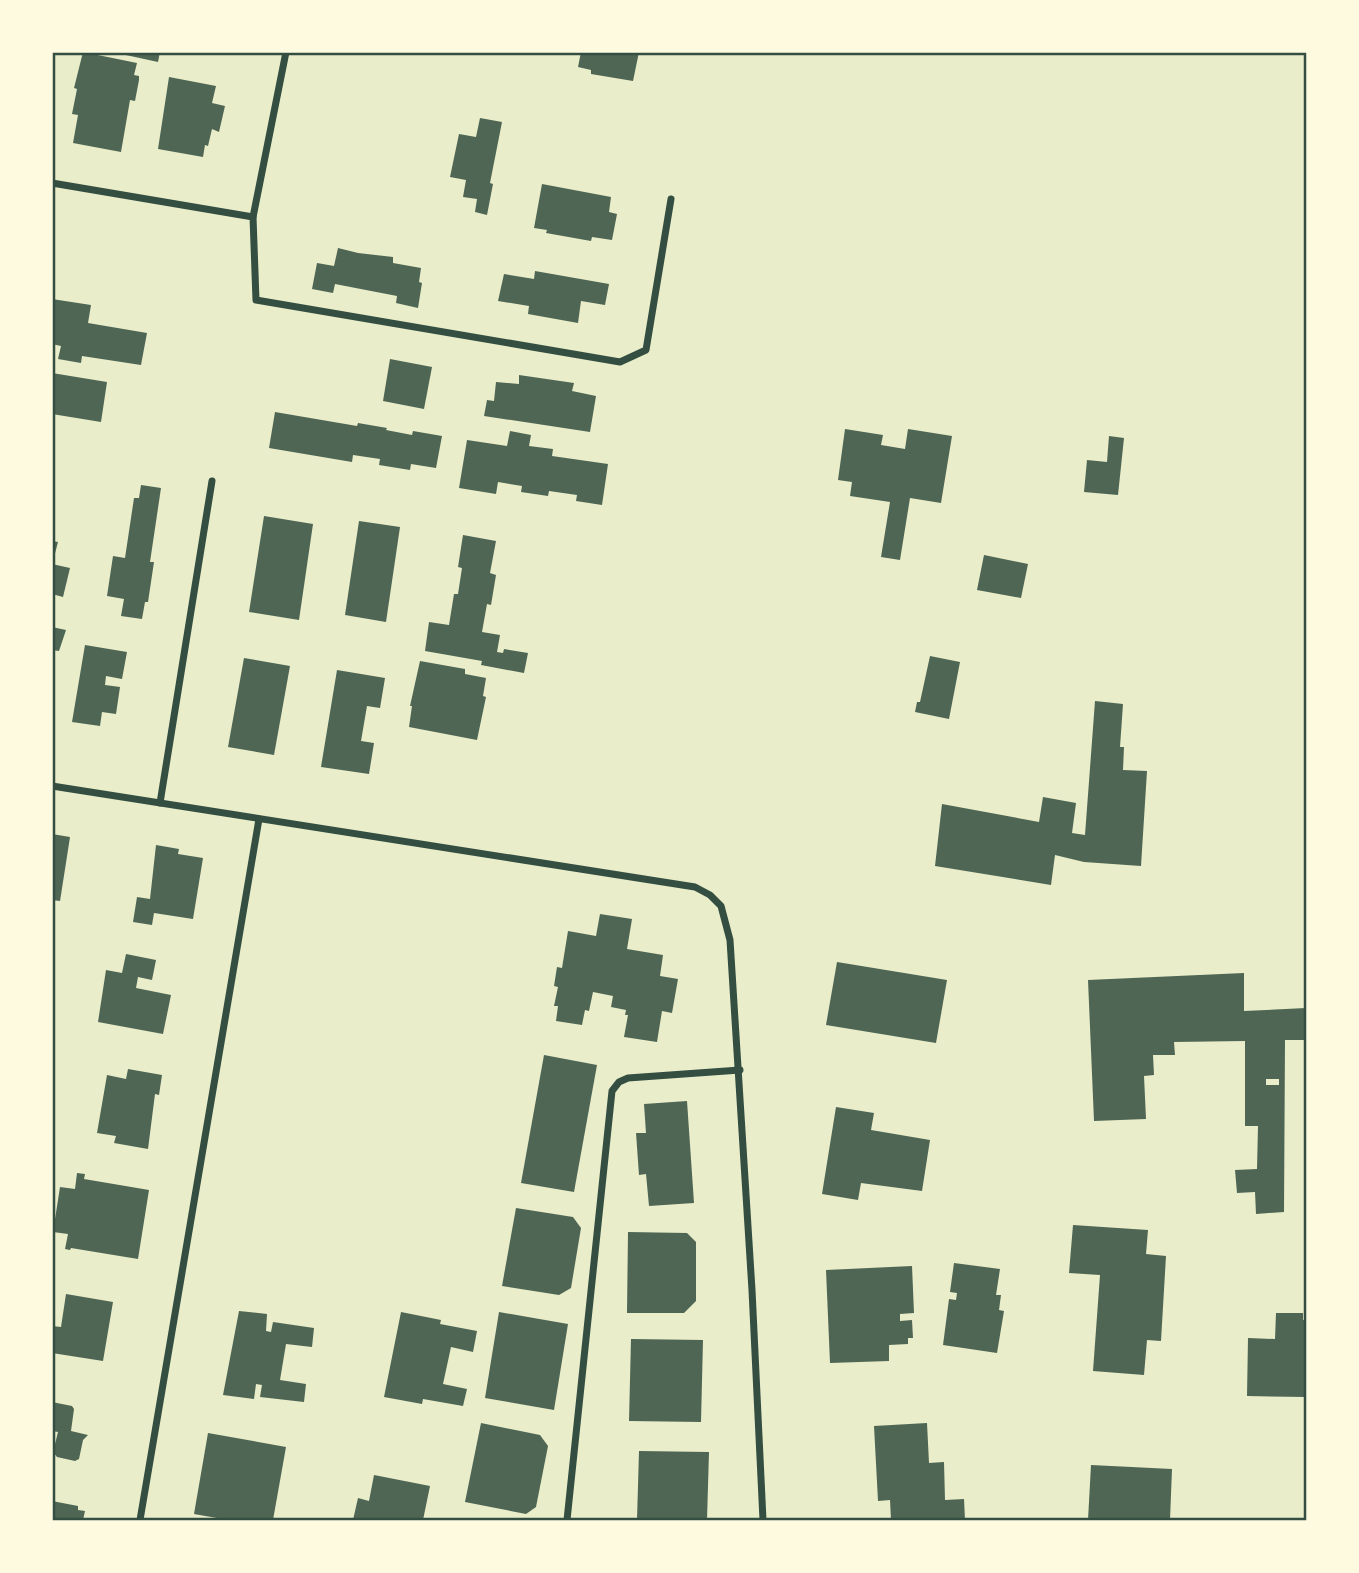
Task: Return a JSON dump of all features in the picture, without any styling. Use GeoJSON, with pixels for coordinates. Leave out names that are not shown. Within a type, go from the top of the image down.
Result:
{"type":"FeatureCollection","features":[{"type":"Feature","properties":{"kind":"street"},"geometry":{"type":"LineString","coordinates":[[286,52],[253,217],[256,300],[620,362],[646,349],[671,199]]}},
{"type":"Feature","properties":{"kind":"street"},"geometry":{"type":"LineString","coordinates":[[52,183],[253,217]]}},
{"type":"Feature","properties":{"kind":"street"},"geometry":{"type":"LineString","coordinates":[[160,803],[212,481]]}},
{"type":"Feature","properties":{"kind":"street"},"geometry":{"type":"LineString","coordinates":[[52,786],[695,887],[710,895],[721,906],[730,940],[740,1070],[763,1521]]}},
{"type":"Feature","properties":{"kind":"street"},"geometry":{"type":"LineString","coordinates":[[140,1521],[260,819]]}},
{"type":"Feature","properties":{"kind":"street"},"geometry":{"type":"LineString","coordinates":[[568,1521],[612,1091],[619,1082],[628,1078],[740,1070]]}},
{"type":"Feature","properties":{"kind":"building"},"geometry":{"type":"Polygon","coordinates":[[[83,52],[137,63],[134,75],[139,76],[139,80],[135,101],[130,100],[121,152],[73,143],[78,115],[72,114],[77,89],[74,88],[83,52]]]}},
{"type":"Feature","properties":{"kind":"building"},"geometry":{"type":"Polygon","coordinates":[[[112,52],[160,52],[158,62],[112,52]]]}},
{"type":"Feature","properties":{"kind":"building"},"geometry":{"type":"Polygon","coordinates":[[[581,52],[639,52],[633,81],[591,74],[591,70],[578,67],[581,52]]]}},
{"type":"Feature","properties":{"kind":"building"},"geometry":{"type":"Polygon","coordinates":[[[169,77],[216,86],[212,103],[225,106],[219,132],[212,129],[203,157],[158,149],[169,77]]]}},
{"type":"Feature","properties":{"kind":"building"},"geometry":{"type":"Polygon","coordinates":[[[480,118],[502,122],[490,183],[493,184],[487,215],[475,212],[477,199],[463,197],[466,180],[450,177],[459,134],[476,137],[480,118]]]}},
{"type":"Feature","properties":{"kind":"building"},"geometry":{"type":"Polygon","coordinates":[[[542,184],[611,197],[609,212],[617,214],[612,240],[592,237],[591,241],[546,233],[547,230],[534,228],[542,184]]]}},
{"type":"Feature","properties":{"kind":"building"},"geometry":{"type":"Polygon","coordinates":[[[338,248],[393,257],[393,263],[421,268],[419,282],[422,283],[418,308],[396,303],[397,296],[335,284],[333,293],[312,289],[317,263],[334,266],[338,248]]]}},
{"type":"Feature","properties":{"kind":"building"},"geometry":{"type":"Polygon","coordinates":[[[535,271],[609,284],[605,305],[581,301],[578,323],[528,314],[529,306],[498,301],[504,274],[534,279],[535,271]]]}},
{"type":"Feature","properties":{"kind":"building"},"geometry":{"type":"Polygon","coordinates":[[[52,299],[91,305],[88,323],[147,333],[141,365],[82,356],[81,363],[58,359],[61,346],[52,344],[52,299]]]}},
{"type":"Feature","properties":{"kind":"building"},"geometry":{"type":"Polygon","coordinates":[[[390,359],[432,367],[424,409],[383,401],[390,359]]]}},
{"type":"Feature","properties":{"kind":"building"},"geometry":{"type":"Polygon","coordinates":[[[52,373],[107,382],[101,422],[52,414],[52,373]]]}},
{"type":"Feature","properties":{"kind":"building"},"geometry":{"type":"Polygon","coordinates":[[[519,375],[574,383],[572,391],[596,396],[590,432],[484,416],[487,400],[494,401],[496,382],[519,384],[519,375]]]}},
{"type":"Feature","properties":{"kind":"building"},"geometry":{"type":"Polygon","coordinates":[[[275,412],[357,426],[358,423],[412,435],[413,431],[442,436],[436,468],[411,464],[410,470],[379,465],[380,459],[353,455],[352,462],[269,448],[275,412]]]}},
{"type":"Feature","properties":{"kind":"building"},"geometry":{"type":"Polygon","coordinates":[[[845,429],[883,435],[881,445],[905,449],[908,429],[952,436],[941,503],[910,498],[900,560],[881,557],[890,502],[850,496],[852,482],[838,480],[845,429]]]}},
{"type":"Feature","properties":{"kind":"building"},"geometry":{"type":"Polygon","coordinates":[[[510,431],[531,435],[529,446],[553,449],[552,456],[608,464],[602,505],[576,501],[577,495],[549,491],[548,496],[521,492],[522,486],[498,482],[496,494],[459,488],[467,440],[507,446],[510,431]]]}},
{"type":"Feature","properties":{"kind":"building"},"geometry":{"type":"Polygon","coordinates":[[[1109,436],[1124,438],[1118,495],[1084,492],[1087,460],[1107,462],[1109,436]]]}},
{"type":"Feature","properties":{"kind":"building"},"geometry":{"type":"Polygon","coordinates":[[[141,485],[161,488],[150,562],[154,562],[148,602],[145,602],[142,619],[121,616],[124,599],[107,596],[113,556],[125,558],[134,498],[139,498],[141,485]]]}},
{"type":"Feature","properties":{"kind":"building"},"geometry":{"type":"Polygon","coordinates":[[[264,516],[313,524],[299,620],[249,612],[264,516]]]}},
{"type":"Feature","properties":{"kind":"building"},"geometry":{"type":"Polygon","coordinates":[[[359,521],[400,527],[386,622],[345,615],[359,521]]]}},
{"type":"Feature","properties":{"kind":"building"},"geometry":{"type":"Polygon","coordinates":[[[463,535],[496,541],[490,573],[496,575],[491,605],[487,604],[482,632],[500,635],[497,652],[503,653],[504,649],[528,653],[524,673],[481,665],[482,661],[425,651],[429,622],[449,625],[454,594],[458,594],[462,568],[458,567],[463,535]]]}},
{"type":"Feature","properties":{"kind":"building"},"geometry":{"type":"Polygon","coordinates":[[[52,541],[58,542],[53,561],[52,561],[52,541]]]}},
{"type":"Feature","properties":{"kind":"building"},"geometry":{"type":"Polygon","coordinates":[[[984,555],[1028,564],[1021,598],[977,590],[984,555]]]}},
{"type":"Feature","properties":{"kind":"building"},"geometry":{"type":"Polygon","coordinates":[[[52,564],[70,568],[63,597],[52,594],[52,564]]]}},
{"type":"Feature","properties":{"kind":"building"},"geometry":{"type":"Polygon","coordinates":[[[52,627],[66,630],[59,651],[52,650],[52,627]]]}},
{"type":"Feature","properties":{"kind":"building"},"geometry":{"type":"Polygon","coordinates":[[[85,645],[127,652],[122,679],[106,676],[105,685],[120,687],[116,714],[102,712],[100,726],[72,722],[85,645]]]}},
{"type":"Feature","properties":{"kind":"building"},"geometry":{"type":"Polygon","coordinates":[[[930,656],[960,662],[949,719],[915,712],[917,702],[920,702],[930,656]]]}},
{"type":"Feature","properties":{"kind":"building"},"geometry":{"type":"Polygon","coordinates":[[[244,658],[290,666],[274,755],[228,747],[244,658]]]}},
{"type":"Feature","properties":{"kind":"building"},"geometry":{"type":"Polygon","coordinates":[[[420,661],[465,669],[465,674],[486,678],[483,696],[486,697],[477,740],[409,727],[410,706],[420,661]]]}},
{"type":"Feature","properties":{"kind":"building"},"geometry":{"type":"Polygon","coordinates":[[[337,670],[385,678],[380,708],[367,706],[361,741],[374,743],[369,774],[321,767],[337,670]]]}},
{"type":"Feature","properties":{"kind":"building"},"geometry":{"type":"Polygon","coordinates":[[[1095,701],[1123,704],[1120,747],[1124,747],[1123,770],[1147,771],[1141,866],[1084,862],[1055,855],[1051,885],[935,866],[942,804],[1039,822],[1043,797],[1076,803],[1072,833],[1085,835],[1095,701]]]}},
{"type":"Feature","properties":{"kind":"building"},"geometry":{"type":"Polygon","coordinates":[[[52,834],[70,837],[60,901],[52,900],[52,834]]]}},
{"type":"Feature","properties":{"kind":"building"},"geometry":{"type":"Polygon","coordinates":[[[156,845],[179,849],[178,854],[203,858],[193,919],[154,913],[152,925],[133,922],[137,897],[150,899],[156,845]]]}},
{"type":"Feature","properties":{"kind":"building"},"geometry":{"type":"Polygon","coordinates":[[[600,914],[632,919],[627,949],[663,955],[660,976],[678,979],[672,1013],[662,1011],[657,1042],[624,1037],[628,1015],[625,1015],[626,1010],[611,1007],[613,996],[593,992],[589,1011],[585,1010],[582,1025],[556,1021],[558,1006],[554,1006],[558,987],[554,986],[557,967],[562,968],[568,931],[596,936],[600,914]]]}},
{"type":"Feature","properties":{"kind":"building"},"geometry":{"type":"Polygon","coordinates":[[[126,954],[156,960],[152,980],[138,977],[136,988],[171,995],[163,1034],[98,1022],[106,970],[122,973],[126,954]]]}},
{"type":"Feature","properties":{"kind":"building"},"geometry":{"type":"Polygon","coordinates":[[[837,962],[947,980],[936,1043],[826,1025],[837,962]]]}},
{"type":"Feature","properties":{"kind":"building"},"geometry":{"type":"Polygon","coordinates":[[[1244,973],[1244,1011],[1306,1008],[1306,1040],[1285,1040],[1284,1212],[1256,1214],[1255,1192],[1237,1193],[1235,1170],[1257,1169],[1258,1126],[1245,1126],[1245,1041],[1174,1042],[1175,1055],[1153,1055],[1154,1075],[1144,1076],[1146,1119],[1094,1121],[1088,980],[1244,973]],[[1266,1079],[1266,1085],[1279,1085],[1279,1079],[1266,1079]]]}},
{"type":"Feature","properties":{"kind":"building"},"geometry":{"type":"Polygon","coordinates":[[[544,1055],[597,1065],[574,1192],[521,1183],[544,1055]]]}},
{"type":"Feature","properties":{"kind":"building"},"geometry":{"type":"Polygon","coordinates":[[[128,1069],[162,1075],[159,1095],[155,1094],[148,1149],[114,1143],[116,1136],[97,1133],[107,1075],[126,1079],[128,1069]]]}},
{"type":"Feature","properties":{"kind":"building"},"geometry":{"type":"Polygon","coordinates":[[[687,1101],[694,1203],[649,1206],[646,1174],[639,1175],[636,1133],[646,1133],[644,1104],[687,1101]]]}},
{"type":"Feature","properties":{"kind":"building"},"geometry":{"type":"Polygon","coordinates":[[[836,1107],[874,1113],[871,1130],[930,1140],[922,1191],[861,1183],[858,1200],[822,1194],[836,1107]]]}},
{"type":"Feature","properties":{"kind":"building"},"geometry":{"type":"Polygon","coordinates":[[[77,1173],[85,1174],[84,1179],[149,1190],[138,1259],[65,1249],[68,1234],[53,1232],[60,1187],[75,1189],[77,1173]]]}},
{"type":"Feature","properties":{"kind":"building"},"geometry":{"type":"Polygon","coordinates":[[[516,1208],[573,1217],[581,1228],[571,1288],[559,1295],[502,1286],[516,1208]]]}},
{"type":"Feature","properties":{"kind":"building"},"geometry":{"type":"Polygon","coordinates":[[[1073,1225],[1148,1230],[1146,1254],[1166,1256],[1161,1341],[1147,1340],[1144,1375],[1093,1371],[1100,1275],[1069,1273],[1073,1225]]]}},
{"type":"Feature","properties":{"kind":"building"},"geometry":{"type":"Polygon","coordinates":[[[628,1232],[687,1233],[696,1242],[696,1301],[684,1313],[627,1313],[628,1232]]]}},
{"type":"Feature","properties":{"kind":"building"},"geometry":{"type":"Polygon","coordinates":[[[954,1263],[1000,1269],[996,1295],[1001,1295],[999,1310],[1004,1311],[997,1353],[943,1345],[949,1299],[956,1300],[957,1293],[950,1292],[954,1263]]]}},
{"type":"Feature","properties":{"kind":"building"},"geometry":{"type":"Polygon","coordinates":[[[912,1266],[914,1313],[900,1314],[900,1321],[912,1320],[913,1338],[908,1338],[908,1344],[889,1345],[889,1361],[830,1363],[826,1270],[912,1266]]]}},
{"type":"Feature","properties":{"kind":"building"},"geometry":{"type":"Polygon","coordinates":[[[66,1294],[113,1302],[103,1361],[52,1353],[52,1326],[61,1327],[66,1294]]]}},
{"type":"Feature","properties":{"kind":"building"},"geometry":{"type":"Polygon","coordinates":[[[239,1311],[267,1314],[266,1331],[271,1332],[273,1322],[314,1328],[312,1347],[286,1344],[280,1380],[306,1384],[304,1402],[260,1397],[262,1385],[256,1384],[254,1399],[223,1395],[239,1311]]]}},
{"type":"Feature","properties":{"kind":"building"},"geometry":{"type":"Polygon","coordinates":[[[401,1312],[441,1320],[440,1324],[477,1331],[473,1352],[451,1347],[443,1384],[467,1389],[463,1406],[423,1399],[422,1404],[384,1397],[401,1312]]]}},
{"type":"Feature","properties":{"kind":"building"},"geometry":{"type":"Polygon","coordinates":[[[499,1312],[568,1324],[554,1410],[485,1398],[499,1312]]]}},
{"type":"Feature","properties":{"kind":"building"},"geometry":{"type":"Polygon","coordinates":[[[1276,1313],[1303,1313],[1303,1320],[1306,1320],[1306,1397],[1247,1396],[1248,1338],[1275,1339],[1276,1313]]]}},
{"type":"Feature","properties":{"kind":"building"},"geometry":{"type":"Polygon","coordinates":[[[631,1339],[703,1340],[701,1422],[629,1421],[631,1339]]]}},
{"type":"Feature","properties":{"kind":"building"},"geometry":{"type":"Polygon","coordinates":[[[52,1402],[72,1406],[74,1409],[71,1431],[88,1435],[83,1440],[79,1459],[75,1461],[57,1457],[53,1452],[58,1432],[52,1431],[52,1402]]]}},
{"type":"Feature","properties":{"kind":"building"},"geometry":{"type":"Polygon","coordinates":[[[481,1423],[540,1435],[548,1446],[536,1507],[526,1514],[465,1502],[481,1423]]]}},
{"type":"Feature","properties":{"kind":"building"},"geometry":{"type":"Polygon","coordinates":[[[927,1423],[929,1463],[944,1462],[945,1500],[964,1499],[965,1520],[891,1520],[890,1500],[878,1501],[874,1426],[927,1423]]]}},
{"type":"Feature","properties":{"kind":"building"},"geometry":{"type":"Polygon","coordinates":[[[208,1433],[286,1447],[273,1520],[228,1520],[194,1514],[208,1433]]]}},
{"type":"Feature","properties":{"kind":"building"},"geometry":{"type":"Polygon","coordinates":[[[639,1451],[709,1452],[707,1520],[637,1520],[639,1451]]]}},
{"type":"Feature","properties":{"kind":"building"},"geometry":{"type":"Polygon","coordinates":[[[1091,1465],[1172,1469],[1170,1520],[1088,1520],[1091,1465]]]}},
{"type":"Feature","properties":{"kind":"building"},"geometry":{"type":"Polygon","coordinates":[[[374,1475],[430,1486],[423,1520],[353,1520],[358,1498],[369,1501],[374,1475]]]}},
{"type":"Feature","properties":{"kind":"building"},"geometry":{"type":"Polygon","coordinates":[[[52,1501],[78,1506],[78,1510],[85,1511],[83,1520],[52,1520],[52,1501]]]}}]}
